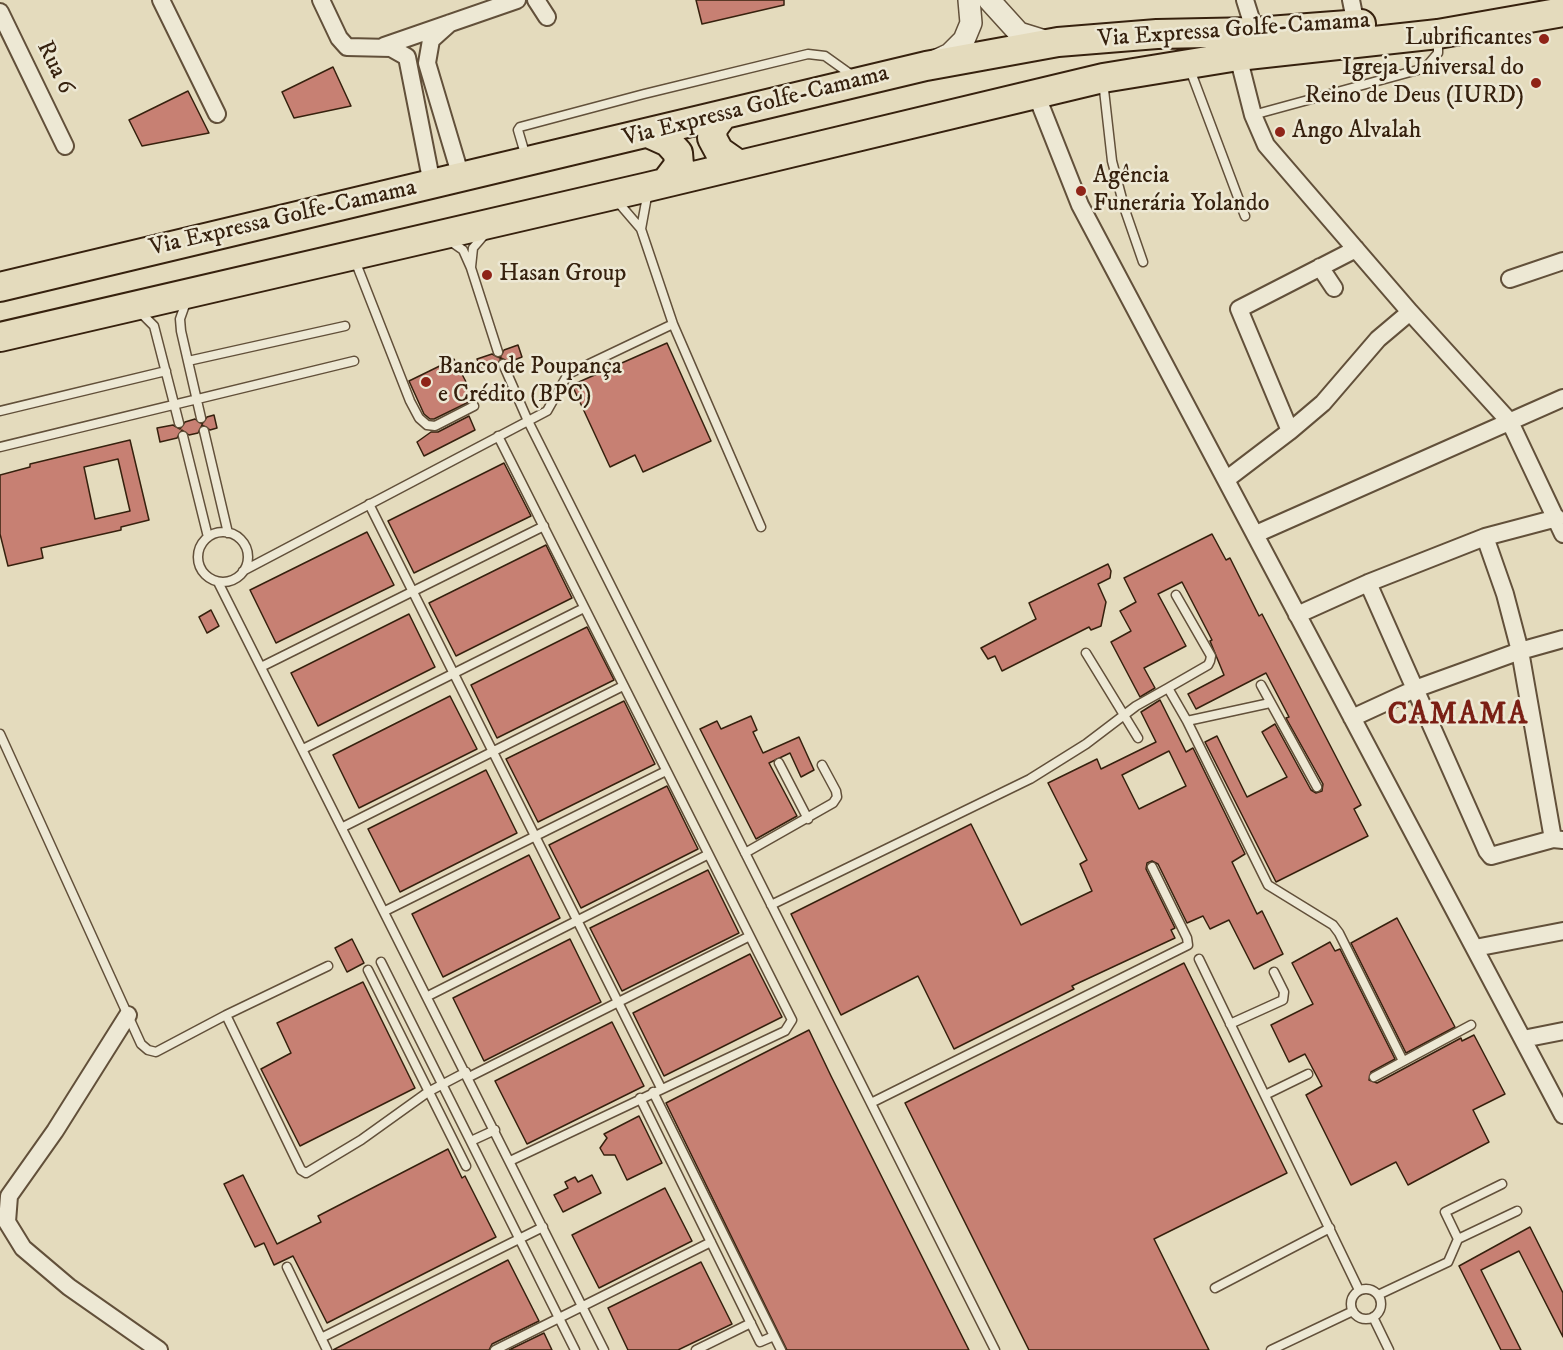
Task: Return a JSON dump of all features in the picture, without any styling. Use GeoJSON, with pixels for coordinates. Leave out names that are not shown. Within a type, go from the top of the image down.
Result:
{"type":"FeatureCollection","features":[{"type":"Feature","properties":{"kind":"highway","name":"Via Expressa Golfe-Camama"},"geometry":{"type":"LineString","coordinates":[[0,287],[926,66],[1058,42],[1157,34],[1256,32],[1354,12],[1465,12],[1523,0]]}},
{"type":"Feature","properties":{"kind":"highway"},"geometry":{"type":"LineString","coordinates":[[0,337],[509,217],[657,185],[1103,78],[1238,56],[1438,34],[1563,12]]}},
{"type":"Feature","properties":{"kind":"highway"},"geometry":{"type":"LineString","coordinates":[[722,116],[713,128],[712,138],[719,151],[739,165]]}},
{"type":"Feature","properties":{"kind":"highway"},"geometry":{"type":"LineString","coordinates":[[648,133],[668,142],[678,153],[679,165],[657,185]]}},
{"type":"Feature","properties":{"kind":"street"},"geometry":{"type":"LineString","coordinates":[[161,0],[217,114]]}},
{"type":"Feature","properties":{"kind":"street"},"geometry":{"type":"LineString","coordinates":[[321,0],[339,38],[347,47],[400,50],[407,57],[432,184]]}},
{"type":"Feature","properties":{"kind":"street"},"geometry":{"type":"LineString","coordinates":[[380,48],[517,0]]}},
{"type":"Feature","properties":{"kind":"street"},"geometry":{"type":"LineString","coordinates":[[536,0],[547,18]]}},
{"type":"Feature","properties":{"kind":"street"},"geometry":{"type":"LineString","coordinates":[[926,66],[950,54],[964,39],[971,23],[969,0]]}},
{"type":"Feature","properties":{"kind":"street"},"geometry":{"type":"LineString","coordinates":[[989,0],[1019,33],[1046,42],[1058,42]]}},
{"type":"Feature","properties":{"kind":"street"},"geometry":{"type":"LineString","coordinates":[[1245,0],[1256,32]]}},
{"type":"Feature","properties":{"kind":"street","name":"Rua 6"},"geometry":{"type":"LineString","coordinates":[[0,12],[65,146]]}},
{"type":"Feature","properties":{"kind":"street"},"geometry":{"type":"LineString","coordinates":[[450,23],[431,40],[428,63],[461,177]]}},
{"type":"Feature","properties":{"kind":"street"},"geometry":{"type":"LineString","coordinates":[[1238,56],[1254,116],[1266,145],[1410,312],[1510,422],[1563,534]]}},
{"type":"Feature","properties":{"kind":"street"},"geometry":{"type":"LineString","coordinates":[[1036,94],[1080,205],[1563,1115]]}},
{"type":"Feature","properties":{"kind":"street"},"geometry":{"type":"LineString","coordinates":[[1290,432],[1239,309],[1356,249]]}},
{"type":"Feature","properties":{"kind":"street"},"geometry":{"type":"LineString","coordinates":[[1510,279],[1563,261]]}},
{"type":"Feature","properties":{"kind":"street"},"geometry":{"type":"LineString","coordinates":[[1320,267],[1334,288]]}},
{"type":"Feature","properties":{"kind":"street"},"geometry":{"type":"LineString","coordinates":[[1227,479],[1290,432],[1323,403],[1378,339],[1410,312]]}},
{"type":"Feature","properties":{"kind":"street"},"geometry":{"type":"LineString","coordinates":[[1256,534],[1563,398]]}},
{"type":"Feature","properties":{"kind":"street"},"geometry":{"type":"LineString","coordinates":[[1297,615],[1368,583],[1485,537],[1557,518]]}},
{"type":"Feature","properties":{"kind":"street"},"geometry":{"type":"LineString","coordinates":[[1368,583],[1486,851],[1491,856],[1558,840],[1520,651],[1505,594],[1485,537]]}},
{"type":"Feature","properties":{"kind":"street"},"geometry":{"type":"LineString","coordinates":[[1352,718],[1415,688],[1520,651],[1563,639]]}},
{"type":"Feature","properties":{"kind":"street"},"geometry":{"type":"LineString","coordinates":[[1475,948],[1563,931]]}},
{"type":"Feature","properties":{"kind":"street"},"geometry":{"type":"LineString","coordinates":[[128,1015],[55,1131],[9,1196],[6,1222],[23,1248],[69,1287],[159,1350]]}},
{"type":"Feature","properties":{"kind":"street"},"geometry":{"type":"LineString","coordinates":[[1523,1039],[1563,1031]]}},
{"type":"Feature","properties":{"kind":"lane"},"geometry":{"type":"LineString","coordinates":[[1254,116],[1425,68],[1438,53],[1438,34]]}},
{"type":"Feature","properties":{"kind":"lane"},"geometry":{"type":"LineString","coordinates":[[526,161],[518,130],[524,125],[808,54],[825,56],[861,82]]}},
{"type":"Feature","properties":{"kind":"lane"},"geometry":{"type":"LineString","coordinates":[[1188,64],[1245,216]]}},
{"type":"Feature","properties":{"kind":"lane"},"geometry":{"type":"LineString","coordinates":[[1103,78],[1112,161],[1125,210],[1143,262]]}},
{"type":"Feature","properties":{"kind":"lane"},"geometry":{"type":"LineString","coordinates":[[641,229],[657,185]]}},
{"type":"Feature","properties":{"kind":"lane"},"geometry":{"type":"LineString","coordinates":[[611,194],[641,229],[673,324],[761,527]]}},
{"type":"Feature","properties":{"kind":"lane"},"geometry":{"type":"LineString","coordinates":[[471,268],[473,248],[483,236],[509,217]]}},
{"type":"Feature","properties":{"kind":"lane"},"geometry":{"type":"LineString","coordinates":[[426,238],[441,238],[454,243],[463,250],[498,352]]}},
{"type":"Feature","properties":{"kind":"lane"},"geometry":{"type":"LineString","coordinates":[[352,255],[410,401],[419,418],[435,426],[474,406]]}},
{"type":"Feature","properties":{"kind":"lane"},"geometry":{"type":"LineString","coordinates":[[201,418],[181,331],[182,309],[187,299],[227,284]]}},
{"type":"Feature","properties":{"kind":"lane"},"geometry":{"type":"LineString","coordinates":[[97,315],[138,311],[145,315],[154,326],[179,423]]}},
{"type":"Feature","properties":{"kind":"lane"},"geometry":{"type":"LineString","coordinates":[[218,582],[235,579],[243,571],[528,421],[551,407],[568,374],[673,324]]}},
{"type":"Feature","properties":{"kind":"lane"},"geometry":{"type":"LineString","coordinates":[[188,362],[345,326]]}},
{"type":"Feature","properties":{"kind":"lane"},"geometry":{"type":"LineString","coordinates":[[0,447],[354,361]]}},
{"type":"Feature","properties":{"kind":"lane"},"geometry":{"type":"LineString","coordinates":[[503,364],[528,421],[995,1350]]}},
{"type":"Feature","properties":{"kind":"lane"},"geometry":{"type":"LineString","coordinates":[[0,411],[166,371]]}},
{"type":"Feature","properties":{"kind":"lane"},"geometry":{"type":"LineString","coordinates":[[204,431],[228,533]]}},
{"type":"Feature","properties":{"kind":"lane"},"geometry":{"type":"LineString","coordinates":[[183,436],[208,537]]}},
{"type":"Feature","properties":{"kind":"lane"},"geometry":{"type":"LineString","coordinates":[[498,436],[792,1024],[785,1031],[510,1161]]}},
{"type":"Feature","properties":{"kind":"lane"},"geometry":{"type":"LineString","coordinates":[[369,504],[618,1002],[657,1090],[781,1350]]}},
{"type":"Feature","properties":{"kind":"lane"},"geometry":{"type":"LineString","coordinates":[[261,667],[544,526]]}},
{"type":"Feature","properties":{"kind":"lane"},"geometry":{"type":"LineString","coordinates":[[243,571],[248,559],[247,551],[238,538],[228,533],[208,537],[199,550],[198,559],[204,574],[218,582],[604,1350]]}},
{"type":"Feature","properties":{"kind":"lane"},"geometry":{"type":"LineString","coordinates":[[771,905],[1030,779],[1086,744],[1124,715],[1208,665],[1211,656],[1176,595]]}},
{"type":"Feature","properties":{"kind":"lane"},"geometry":{"type":"LineString","coordinates":[[303,749],[584,608]]}},
{"type":"Feature","properties":{"kind":"lane"},"geometry":{"type":"LineString","coordinates":[[1086,653],[1138,738]]}},
{"type":"Feature","properties":{"kind":"lane"},"geometry":{"type":"LineString","coordinates":[[1261,685],[1317,787]]}},
{"type":"Feature","properties":{"kind":"lane"},"geometry":{"type":"LineString","coordinates":[[343,827],[623,686]]}},
{"type":"Feature","properties":{"kind":"lane"},"geometry":{"type":"LineString","coordinates":[[1168,688],[1187,721],[1268,885],[1333,925],[1403,1061]]}},
{"type":"Feature","properties":{"kind":"lane"},"geometry":{"type":"LineString","coordinates":[[1187,721],[1270,703]]}},
{"type":"Feature","properties":{"kind":"lane"},"geometry":{"type":"LineString","coordinates":[[0,734],[141,1044],[148,1050],[156,1052],[327,966]]}},
{"type":"Feature","properties":{"kind":"lane"},"geometry":{"type":"LineString","coordinates":[[780,763],[808,819]]}},
{"type":"Feature","properties":{"kind":"lane"},"geometry":{"type":"LineString","coordinates":[[745,853],[833,803],[837,797],[822,765]]}},
{"type":"Feature","properties":{"kind":"lane"},"geometry":{"type":"LineString","coordinates":[[385,911],[666,771]]}},
{"type":"Feature","properties":{"kind":"lane"},"geometry":{"type":"LineString","coordinates":[[428,996],[707,855]]}},
{"type":"Feature","properties":{"kind":"lane"},"geometry":{"type":"LineString","coordinates":[[871,1103],[1188,945],[1187,938],[1152,867]]}},
{"type":"Feature","properties":{"kind":"lane"},"geometry":{"type":"LineString","coordinates":[[226,1015],[301,1170],[306,1173],[361,1140],[443,1083],[467,1074],[618,1002],[748,937]]}},
{"type":"Feature","properties":{"kind":"lane"},"geometry":{"type":"LineString","coordinates":[[1199,959],[1359,1290]]}},
{"type":"Feature","properties":{"kind":"lane"},"geometry":{"type":"LineString","coordinates":[[381,962],[575,1350]]}},
{"type":"Feature","properties":{"kind":"lane"},"geometry":{"type":"LineString","coordinates":[[368,970],[466,1166]]}},
{"type":"Feature","properties":{"kind":"lane"},"geometry":{"type":"LineString","coordinates":[[1230,1024],[1283,1000],[1284,992],[1274,972]]}},
{"type":"Feature","properties":{"kind":"lane"},"geometry":{"type":"LineString","coordinates":[[1374,1077],[1471,1024]]}},
{"type":"Feature","properties":{"kind":"lane"},"geometry":{"type":"LineString","coordinates":[[1265,1095],[1308,1074]]}},
{"type":"Feature","properties":{"kind":"lane"},"geometry":{"type":"LineString","coordinates":[[640,1098],[761,1343],[774,1336]]}},
{"type":"Feature","properties":{"kind":"lane"},"geometry":{"type":"LineString","coordinates":[[471,1141],[495,1130]]}},
{"type":"Feature","properties":{"kind":"lane"},"geometry":{"type":"LineString","coordinates":[[1458,1239],[1445,1212],[1502,1184]]}},
{"type":"Feature","properties":{"kind":"lane"},"geometry":{"type":"LineString","coordinates":[[1378,1295],[1448,1262],[1458,1239],[1517,1211]]}},
{"type":"Feature","properties":{"kind":"lane"},"geometry":{"type":"LineString","coordinates":[[321,1338],[543,1227]]}},
{"type":"Feature","properties":{"kind":"lane"},"geometry":{"type":"LineString","coordinates":[[1215,1288],[1330,1228]]}},
{"type":"Feature","properties":{"kind":"lane"},"geometry":{"type":"LineString","coordinates":[[495,1350],[711,1242]]}},
{"type":"Feature","properties":{"kind":"lane"},"geometry":{"type":"LineString","coordinates":[[287,1267],[327,1350]]}},
{"type":"Feature","properties":{"kind":"lane"},"geometry":{"type":"LineString","coordinates":[[1359,1290],[1371,1290],[1378,1295],[1380,1309],[1373,1317],[1363,1318],[1353,1311],[1352,1298],[1359,1290]]}},
{"type":"Feature","properties":{"kind":"lane"},"geometry":{"type":"LineString","coordinates":[[1271,1350],[1288,1346],[1353,1311]]}},
{"type":"Feature","properties":{"kind":"lane"},"geometry":{"type":"LineString","coordinates":[[1373,1317],[1389,1350]]}},
{"type":"Feature","properties":{"kind":"lane"},"geometry":{"type":"LineString","coordinates":[[696,1350],[751,1323]]}},
{"type":"Feature","properties":{"kind":"building"},"geometry":{"type":"Polygon","coordinates":[[[696,0],[784,0],[784,5],[702,24],[696,0]]]}},
{"type":"Feature","properties":{"kind":"building"},"geometry":{"type":"Polygon","coordinates":[[[333,67],[351,106],[294,118],[282,92],[333,67]]]}},
{"type":"Feature","properties":{"kind":"building"},"geometry":{"type":"Polygon","coordinates":[[[188,91],[209,133],[142,146],[129,120],[188,91]]]}},
{"type":"Feature","properties":{"kind":"building"},"geometry":{"type":"Polygon","coordinates":[[[667,343],[711,441],[643,472],[635,455],[610,467],[572,385],[667,343]]]}},
{"type":"Feature","properties":{"kind":"building"},"geometry":{"type":"Polygon","coordinates":[[[518,345],[522,357],[509,362],[501,358],[497,366],[482,371],[477,359],[492,354],[500,358],[504,350],[518,345]]]}},
{"type":"Feature","properties":{"kind":"building"},"geometry":{"type":"Polygon","coordinates":[[[454,359],[475,399],[430,419],[424,414],[409,381],[454,359]]]}},
{"type":"Feature","properties":{"kind":"building"},"geometry":{"type":"Polygon","coordinates":[[[214,415],[217,428],[210,430],[202,425],[198,433],[189,435],[182,430],[177,438],[160,442],[157,428],[173,425],[180,429],[185,422],[195,419],[202,424],[207,417],[214,415]]]}},
{"type":"Feature","properties":{"kind":"building"},"geometry":{"type":"Polygon","coordinates":[[[469,416],[475,430],[424,456],[417,442],[431,432],[438,432],[469,416]]]}},
{"type":"Feature","properties":{"kind":"building"},"geometry":{"type":"Polygon","coordinates":[[[130,440],[149,520],[121,527],[121,530],[41,548],[43,558],[8,566],[0,534],[0,475],[30,467],[30,464],[130,440]],[[118,459],[84,467],[95,519],[130,511],[118,459]]]}},
{"type":"Feature","properties":{"kind":"building"},"geometry":{"type":"Polygon","coordinates":[[[504,463],[531,516],[414,573],[388,521],[504,463]]]}},
{"type":"Feature","properties":{"kind":"building"},"geometry":{"type":"Polygon","coordinates":[[[367,532],[394,585],[276,643],[250,590],[367,532]]]}},
{"type":"Feature","properties":{"kind":"building"},"geometry":{"type":"Polygon","coordinates":[[[1212,534],[1226,560],[1230,558],[1259,616],[1262,614],[1361,805],[1354,809],[1368,836],[1276,882],[1205,742],[1217,736],[1247,797],[1287,777],[1262,732],[1275,724],[1311,790],[1316,793],[1322,791],[1323,784],[1286,718],[1289,717],[1266,673],[1196,709],[1188,694],[1224,675],[1210,641],[1212,640],[1182,582],[1158,594],[1186,646],[1144,668],[1155,688],[1140,697],[1111,642],[1131,631],[1120,611],[1136,602],[1124,578],[1212,534]]]}},
{"type":"Feature","properties":{"kind":"building"},"geometry":{"type":"Polygon","coordinates":[[[546,545],[572,598],[456,656],[429,603],[546,545]]]}},
{"type":"Feature","properties":{"kind":"building"},"geometry":{"type":"Polygon","coordinates":[[[1108,564],[1111,571],[1110,578],[1098,584],[1106,602],[1101,626],[1091,630],[1089,627],[1002,671],[995,656],[988,659],[981,648],[1036,619],[1029,603],[1108,564]]]}},
{"type":"Feature","properties":{"kind":"building"},"geometry":{"type":"Polygon","coordinates":[[[211,610],[219,626],[207,633],[199,617],[211,610]]]}},
{"type":"Feature","properties":{"kind":"building"},"geometry":{"type":"Polygon","coordinates":[[[409,614],[435,667],[318,726],[291,673],[409,614]]]}},
{"type":"Feature","properties":{"kind":"building"},"geometry":{"type":"Polygon","coordinates":[[[587,627],[614,680],[497,738],[471,685],[587,627]]]}},
{"type":"Feature","properties":{"kind":"building"},"geometry":{"type":"Polygon","coordinates":[[[450,696],[477,749],[359,808],[333,755],[450,696]]]}},
{"type":"Feature","properties":{"kind":"building"},"geometry":{"type":"Polygon","coordinates":[[[1160,700],[1186,752],[1193,748],[1245,854],[1232,862],[1257,914],[1262,911],[1283,954],[1254,969],[1229,920],[1210,929],[1203,916],[1187,923],[1158,864],[1152,861],[1147,863],[1146,869],[1175,928],[1171,930],[1175,938],[1072,986],[1074,989],[954,1049],[918,976],[841,1015],[791,914],[971,824],[1021,925],[1092,891],[1080,864],[1087,860],[1048,783],[1097,759],[1101,769],[1156,742],[1141,712],[1160,700]],[[1169,751],[1122,775],[1139,809],[1186,786],[1169,751]]]}},
{"type":"Feature","properties":{"kind":"building"},"geometry":{"type":"Polygon","coordinates":[[[624,701],[655,764],[538,822],[506,759],[624,701]]]}},
{"type":"Feature","properties":{"kind":"building"},"geometry":{"type":"Polygon","coordinates":[[[751,716],[757,730],[753,732],[763,753],[799,737],[814,770],[801,777],[790,753],[769,763],[797,816],[756,839],[700,729],[717,721],[721,729],[751,716]]]}},
{"type":"Feature","properties":{"kind":"building"},"geometry":{"type":"Polygon","coordinates":[[[486,770],[517,833],[400,892],[368,829],[486,770]]]}},
{"type":"Feature","properties":{"kind":"building"},"geometry":{"type":"Polygon","coordinates":[[[667,786],[698,849],[581,908],[549,845],[667,786]]]}},
{"type":"Feature","properties":{"kind":"building"},"geometry":{"type":"Polygon","coordinates":[[[529,855],[560,918],[443,977],[412,914],[529,855]]]}},
{"type":"Feature","properties":{"kind":"building"},"geometry":{"type":"Polygon","coordinates":[[[708,870],[739,933],[622,991],[590,928],[708,870]]]}},
{"type":"Feature","properties":{"kind":"building"},"geometry":{"type":"Polygon","coordinates":[[[1397,918],[1455,1027],[1406,1053],[1351,943],[1397,918]]]}},
{"type":"Feature","properties":{"kind":"building"},"geometry":{"type":"Polygon","coordinates":[[[352,939],[364,963],[347,972],[335,948],[352,939]]]}},
{"type":"Feature","properties":{"kind":"building"},"geometry":{"type":"Polygon","coordinates":[[[570,939],[601,1002],[484,1061],[453,998],[570,939]]]}},
{"type":"Feature","properties":{"kind":"building"},"geometry":{"type":"Polygon","coordinates":[[[1330,942],[1335,951],[1340,949],[1395,1059],[1371,1072],[1369,1080],[1377,1083],[1461,1038],[1462,1041],[1474,1035],[1505,1094],[1473,1110],[1489,1142],[1408,1185],[1396,1162],[1351,1185],[1306,1095],[1322,1086],[1305,1054],[1289,1062],[1271,1025],[1313,1004],[1292,963],[1330,942]]]}},
{"type":"Feature","properties":{"kind":"building"},"geometry":{"type":"Polygon","coordinates":[[[750,954],[782,1017],[664,1076],[633,1013],[750,954]]]}},
{"type":"Feature","properties":{"kind":"building"},"geometry":{"type":"Polygon","coordinates":[[[1184,963],[1287,1173],[1154,1239],[1209,1350],[1029,1350],[905,1103],[1184,963]]]}},
{"type":"Feature","properties":{"kind":"building"},"geometry":{"type":"Polygon","coordinates":[[[363,982],[415,1088],[300,1146],[261,1069],[291,1053],[277,1023],[363,982]]]}},
{"type":"Feature","properties":{"kind":"building"},"geometry":{"type":"Polygon","coordinates":[[[612,1022],[644,1086],[527,1144],[495,1081],[612,1022]]]}},
{"type":"Feature","properties":{"kind":"building"},"geometry":{"type":"Polygon","coordinates":[[[809,1030],[969,1350],[787,1350],[666,1103],[809,1030]]]}},
{"type":"Feature","properties":{"kind":"building"},"geometry":{"type":"Polygon","coordinates":[[[639,1116],[662,1163],[627,1180],[615,1155],[604,1155],[600,1148],[607,1138],[604,1134],[639,1116]]]}},
{"type":"Feature","properties":{"kind":"building"},"geometry":{"type":"Polygon","coordinates":[[[448,1149],[462,1178],[465,1176],[496,1237],[327,1323],[293,1256],[274,1265],[264,1243],[255,1247],[224,1184],[243,1175],[277,1244],[321,1222],[318,1216],[448,1149]]]}},
{"type":"Feature","properties":{"kind":"building"},"geometry":{"type":"Polygon","coordinates":[[[592,1175],[601,1193],[563,1212],[554,1195],[568,1188],[565,1182],[575,1177],[578,1182],[592,1175]]]}},
{"type":"Feature","properties":{"kind":"building"},"geometry":{"type":"Polygon","coordinates":[[[665,1188],[692,1241],[599,1288],[572,1235],[665,1188]]]}},
{"type":"Feature","properties":{"kind":"building"},"geometry":{"type":"Polygon","coordinates":[[[1530,1227],[1563,1293],[1563,1337],[1519,1251],[1481,1270],[1521,1350],[1501,1350],[1459,1266],[1530,1227]]]}},
{"type":"Feature","properties":{"kind":"building"},"geometry":{"type":"Polygon","coordinates":[[[508,1260],[539,1321],[492,1344],[489,1350],[333,1350],[508,1260]]]}},
{"type":"Feature","properties":{"kind":"building"},"geometry":{"type":"Polygon","coordinates":[[[701,1262],[732,1324],[678,1350],[628,1350],[608,1308],[701,1262]]]}},
{"type":"Feature","properties":{"kind":"building"},"geometry":{"type":"Polygon","coordinates":[[[544,1333],[552,1350],[509,1350],[544,1333]]]}},
{"type":"Feature","properties":{"kind":"place","name":"Lubrificantes"},"geometry":{"type":"Point","coordinates":[1544,39]}},
{"type":"Feature","properties":{"kind":"place","name":"Igreja Universal do Reino de Deus (IURD)"},"geometry":{"type":"Point","coordinates":[1536,83]}},
{"type":"Feature","properties":{"kind":"place","name":"Ango Alvalah"},"geometry":{"type":"Point","coordinates":[1280,132]}},
{"type":"Feature","properties":{"kind":"place","name":"Agência Funerária Yolando"},"geometry":{"type":"Point","coordinates":[1081,191]}},
{"type":"Feature","properties":{"kind":"place","name":"Hasan Group"},"geometry":{"type":"Point","coordinates":[487,275]}},
{"type":"Feature","properties":{"kind":"place","name":"Banco de Poupança e Crédito (BPC)"},"geometry":{"type":"Point","coordinates":[426,382]}},
{"type":"Feature","properties":{"kind":"district","name":"CAMAMA"},"geometry":{"type":"Point","coordinates":[1458,717]}}]}
